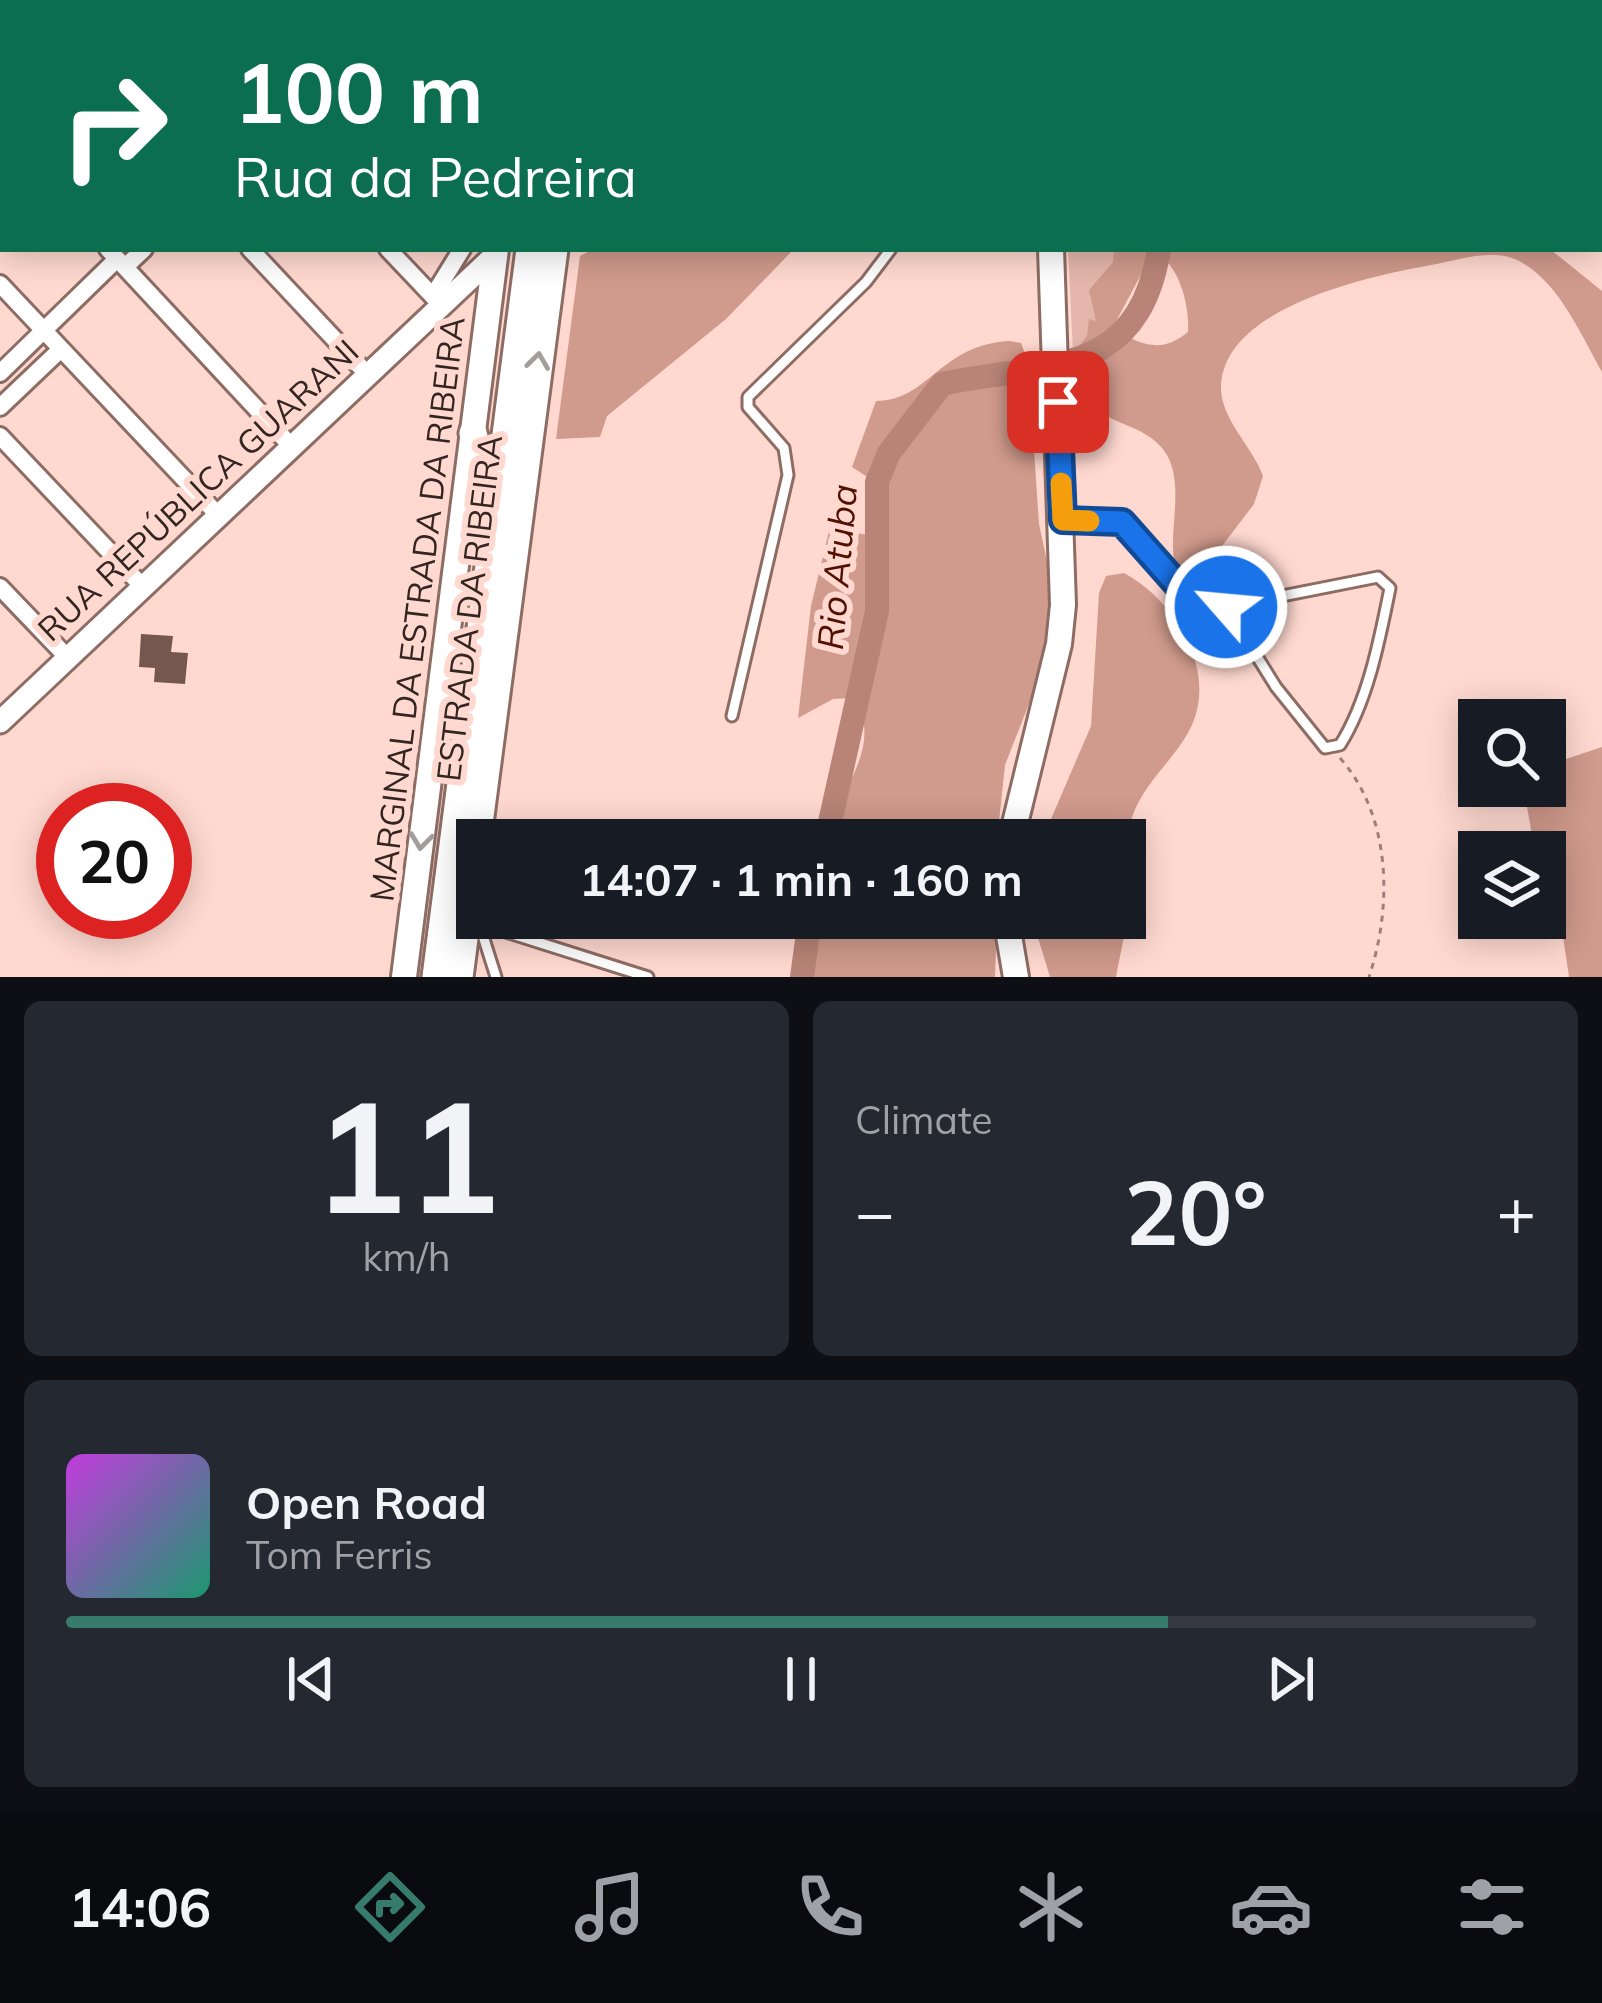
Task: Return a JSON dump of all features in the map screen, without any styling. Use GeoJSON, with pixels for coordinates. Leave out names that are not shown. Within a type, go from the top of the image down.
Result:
{"type":"FeatureCollection","features":[{"type":"Feature","properties":{"kind":"main road","name":"MARGINAL DA ESTRADA DA RIBEIRA"},"geometry":{"type":"LineString","coordinates":[[404,977],[496,252]]}},
{"type":"Feature","properties":{"kind":"main road","name":"ESTRADA DA RIBEIRA"},"geometry":{"type":"LineString","coordinates":[[436,977],[530,252]]}},
{"type":"Feature","properties":{"kind":"main road","name":"ESTRADA DA RIBEIRA"},"geometry":{"type":"LineString","coordinates":[[485,819],[554,252]]}},
{"type":"Feature","properties":{"kind":"main road"},"geometry":{"type":"LineString","coordinates":[[1016,819],[1058,644],[1063,520],[1051,252]]}},
{"type":"Feature","properties":{"kind":"main road"},"geometry":{"type":"LineString","coordinates":[[473,433],[494,520]]}},
{"type":"Feature","properties":{"kind":"main road","name":"ESTRADA DA RIBEIRA"},"geometry":{"type":"LineString","coordinates":[[459,977],[468,939]]}},
{"type":"Feature","properties":{"kind":"main road"},"geometry":{"type":"LineString","coordinates":[[1010,939],[1016,977]]}},
{"type":"Feature","properties":{"kind":"street"},"geometry":{"type":"LineString","coordinates":[[253,252],[368,375]]}},
{"type":"Feature","properties":{"kind":"street"},"geometry":{"type":"LineString","coordinates":[[391,252],[438,301]]}},
{"type":"Feature","properties":{"kind":"street"},"geometry":{"type":"LineString","coordinates":[[438,301],[461,252]]}},
{"type":"Feature","properties":{"kind":"street","name":"RUA REPÚBLICA GUARANI"},"geometry":{"type":"LineString","coordinates":[[0,722],[368,375],[438,301],[496,252]]}},
{"type":"Feature","properties":{"kind":"street"},"geometry":{"type":"LineString","coordinates":[[0,373],[116,258],[292,447]]}},
{"type":"Feature","properties":{"kind":"street"},"geometry":{"type":"LineString","coordinates":[[0,284],[219,516]]}},
{"type":"Feature","properties":{"kind":"street"},"geometry":{"type":"LineString","coordinates":[[438,301],[467,298],[488,317]]}},
{"type":"Feature","properties":{"kind":"street"},"geometry":{"type":"LineString","coordinates":[[0,407],[61,349]]}},
{"type":"Feature","properties":{"kind":"street"},"geometry":{"type":"LineString","coordinates":[[0,436],[143,587]]}},
{"type":"Feature","properties":{"kind":"street"},"geometry":{"type":"LineString","coordinates":[[0,587],[68,658]]}},
{"type":"Feature","properties":{"kind":"lane"},"geometry":{"type":"LineString","coordinates":[[732,716],[788,476],[784,448],[748,407],[748,397],[866,282],[889,252]]}},
{"type":"Feature","properties":{"kind":"lane"},"geometry":{"type":"LineString","coordinates":[[1063,520],[1122,522],[1176,583],[1226,607],[1276,687],[1325,748],[1333,749],[1352,726],[1385,615],[1390,588],[1385,581],[1378,577],[1226,607]]}},
{"type":"Feature","properties":{"kind":"lane"},"geometry":{"type":"LineString","coordinates":[[479,939],[496,977]]}},
{"type":"Feature","properties":{"kind":"lane"},"geometry":{"type":"LineString","coordinates":[[526,939],[648,977]]}},
{"type":"Feature","properties":{"kind":"path"},"geometry":{"type":"LineString","coordinates":[[1333,749],[1371,801],[1384,872],[1378,949],[1370,977]]}},
{"type":"Feature","properties":{"kind":"shaded area"},"geometry":{"type":"Polygon","coordinates":[[[587,252],[791,252],[726,319],[607,416],[600,437],[556,439],[580,256],[587,252]]]}},
{"type":"Feature","properties":{"kind":"shaded area"},"geometry":{"type":"Polygon","coordinates":[[[1068,252],[1151,252],[1124,306],[1078,357],[1073,354],[1068,252]]]}},
{"type":"Feature","properties":{"kind":"shaded area"},"geometry":{"type":"Polygon","coordinates":[[[1114,252],[1153,252],[1554,252],[1602,291],[1602,372],[1547,283],[1521,262],[1500,255],[1374,277],[1273,315],[1228,358],[1221,386],[1231,421],[1263,476],[1254,504],[1194,583],[1177,575],[1175,483],[1167,455],[1147,435],[1100,411],[1083,389],[1094,387],[1102,371],[1087,353],[1073,354],[1087,336],[1089,319],[1096,321],[1089,290],[1113,262],[1114,252]],[[1153,252],[1112,329],[1151,345],[1169,343],[1188,332],[1181,286],[1162,257],[1153,252]]]}},
{"type":"Feature","properties":{"kind":"shaded area"},"geometry":{"type":"Polygon","coordinates":[[[1021,343],[1028,361],[1039,524],[1056,603],[1043,668],[1005,765],[999,819],[827,819],[855,771],[864,733],[862,715],[852,698],[833,699],[798,718],[811,606],[830,527],[867,535],[888,519],[885,494],[852,467],[876,401],[909,392],[966,352],[985,345],[1021,343]]]}},
{"type":"Feature","properties":{"kind":"shaded area"},"geometry":{"type":"Polygon","coordinates":[[[1124,573],[1172,615],[1193,655],[1199,698],[1188,733],[1132,819],[1051,819],[1091,726],[1099,593],[1106,576],[1124,573]]]}},
{"type":"Feature","properties":{"kind":"shaded area"},"geometry":{"type":"Polygon","coordinates":[[[1602,747],[1602,977],[1569,977],[1563,939],[1566,831],[1531,831],[1527,807],[1566,807],[1566,759],[1602,747]]]}},
{"type":"Feature","properties":{"kind":"shaded area"},"geometry":{"type":"Polygon","coordinates":[[[800,939],[996,939],[995,977],[810,977],[800,939]]]}},
{"type":"Feature","properties":{"kind":"shaded area"},"geometry":{"type":"Polygon","coordinates":[[[1038,939],[1123,939],[1116,977],[1050,977],[1038,939]]]}},
{"type":"Feature","properties":{"kind":"building"},"geometry":{"type":"Polygon","coordinates":[[[141,634],[173,636],[171,652],[188,653],[185,684],[154,682],[155,668],[139,667],[141,634]]]}},
{"type":"Feature","properties":{"kind":"waterway","name":"Rio Atuba"},"geometry":{"type":"LineString","coordinates":[[831,819],[877,611],[877,482],[889,453],[942,384],[1050,366],[1108,344],[1130,323],[1148,292],[1158,252]]}},
{"type":"Feature","properties":{"kind":"waterway","name":"Rio Atuba"},"geometry":{"type":"LineString","coordinates":[[802,977],[807,939]]}},
{"type":"Feature","properties":{"kind":"slow traffic"},"geometry":{"type":"LineString","coordinates":[[1061,483],[1063,520],[1089,521]]}},
{"type":"Feature","properties":{"kind":"route"},"geometry":{"type":"LineString","coordinates":[[1058,402],[1063,520],[1122,522],[1135,531],[1152,560],[1176,583],[1226,607]]}}]}
